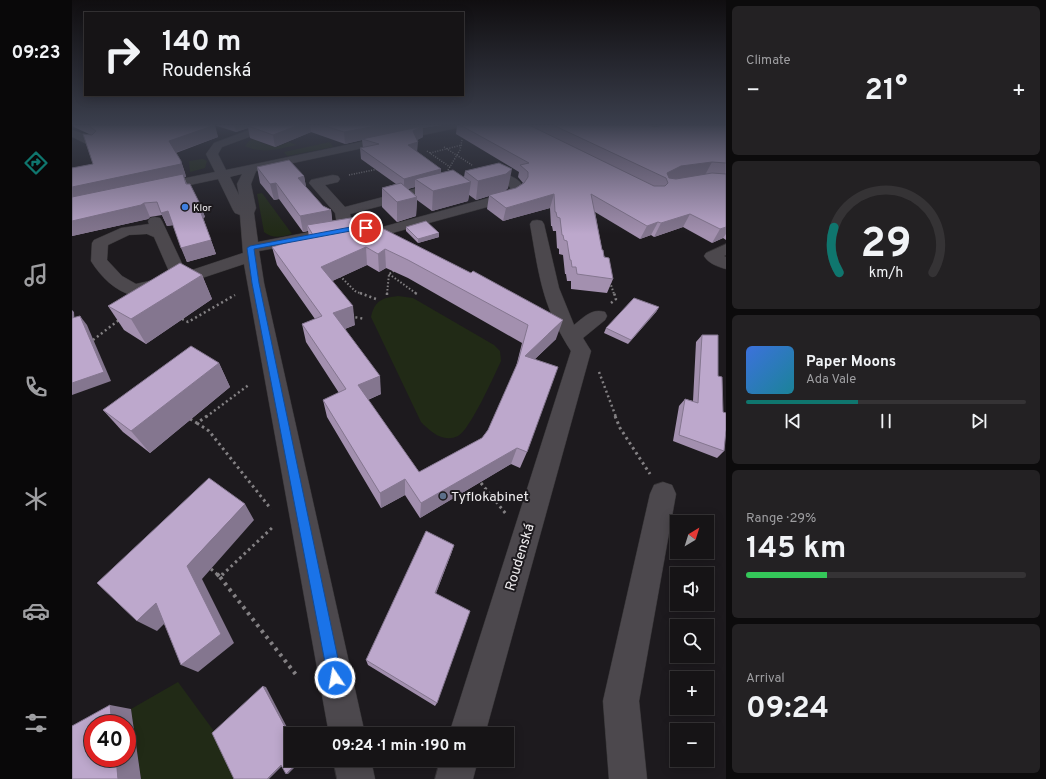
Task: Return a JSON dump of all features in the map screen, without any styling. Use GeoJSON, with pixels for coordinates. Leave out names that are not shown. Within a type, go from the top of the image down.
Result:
{"type":"FeatureCollection","features":[{"type":"Feature","properties":{"kind":"street"},"geometry":{"type":"LineString","coordinates":[[216,161],[240,210],[247,213]]}},
{"type":"Feature","properties":{"kind":"street"},"geometry":{"type":"LineString","coordinates":[[146,190],[223,174],[242,161]]}},
{"type":"Feature","properties":{"kind":"street"},"geometry":{"type":"LineString","coordinates":[[244,161],[244,184],[250,208],[247,213],[250,252],[346,727]]}},
{"type":"Feature","properties":{"kind":"street"},"geometry":{"type":"LineString","coordinates":[[181,279],[158,227],[126,231],[100,243],[99,261],[116,280],[134,290],[181,279],[250,252],[508,197],[517,192],[517,186],[502,177],[491,176],[435,187],[342,212]]}},
{"type":"Feature","properties":{"kind":"street"},"geometry":{"type":"LineString","coordinates":[[333,179],[316,183],[342,212],[363,229],[417,253]]}},
{"type":"Feature","properties":{"kind":"street"},"geometry":{"type":"LineString","coordinates":[[401,183],[413,193]]}},
{"type":"Feature","properties":{"kind":"street"},"geometry":{"type":"LineString","coordinates":[[537,224],[557,308],[577,349]]}},
{"type":"Feature","properties":{"kind":"street"},"geometry":{"type":"LineString","coordinates":[[726,249],[712,256],[726,264]]}},
{"type":"Feature","properties":{"kind":"street"},"geometry":{"type":"LineString","coordinates":[[577,349],[598,316]]}},
{"type":"Feature","properties":{"kind":"street"},"geometry":{"type":"LineString","coordinates":[[545,322],[577,349]]}},
{"type":"Feature","properties":{"kind":"street","name":"Roudenská"},"geometry":{"type":"LineString","coordinates":[[469,727],[525,538],[577,349]]}},
{"type":"Feature","properties":{"kind":"street"},"geometry":{"type":"LineString","coordinates":[[628,779],[621,701],[663,494]]}},
{"type":"Feature","properties":{"kind":"street"},"geometry":{"type":"LineString","coordinates":[[353,767],[356,779]]}},
{"type":"Feature","properties":{"kind":"street"},"geometry":{"type":"LineString","coordinates":[[454,779],[457,767]]}},
{"type":"Feature","properties":{"kind":"path"},"geometry":{"type":"LineString","coordinates":[[442,161],[450,167]]}},
{"type":"Feature","properties":{"kind":"path"},"geometry":{"type":"LineString","coordinates":[[435,187],[454,161]]}},
{"type":"Feature","properties":{"kind":"path"},"geometry":{"type":"LineString","coordinates":[[466,161],[491,176]]}},
{"type":"Feature","properties":{"kind":"path"},"geometry":{"type":"LineString","coordinates":[[333,179],[378,169]]}},
{"type":"Feature","properties":{"kind":"path"},"geometry":{"type":"LineString","coordinates":[[387,295],[389,274],[417,253]]}},
{"type":"Feature","properties":{"kind":"path"},"geometry":{"type":"LineString","coordinates":[[336,272],[355,291],[376,299]]}},
{"type":"Feature","properties":{"kind":"path"},"geometry":{"type":"LineString","coordinates":[[389,274],[417,294]]}},
{"type":"Feature","properties":{"kind":"path"},"geometry":{"type":"LineString","coordinates":[[609,280],[615,295]]}},
{"type":"Feature","properties":{"kind":"path"},"geometry":{"type":"LineString","coordinates":[[93,340],[126,315],[141,289]]}},
{"type":"Feature","properties":{"kind":"path"},"geometry":{"type":"LineString","coordinates":[[182,320],[188,322],[235,295]]}},
{"type":"Feature","properties":{"kind":"path"},"geometry":{"type":"LineString","coordinates":[[350,311],[354,317],[365,320]]}},
{"type":"Feature","properties":{"kind":"path"},"geometry":{"type":"LineString","coordinates":[[577,349],[599,372],[620,428],[663,494]]}},
{"type":"Feature","properties":{"kind":"path"},"geometry":{"type":"LineString","coordinates":[[198,423],[250,384]]}},
{"type":"Feature","properties":{"kind":"path"},"geometry":{"type":"LineString","coordinates":[[190,419],[209,431],[271,509]]}},
{"type":"Feature","properties":{"kind":"path"},"geometry":{"type":"LineString","coordinates":[[481,483],[525,538]]}},
{"type":"Feature","properties":{"kind":"path"},"geometry":{"type":"LineString","coordinates":[[220,577],[274,526]]}},
{"type":"Feature","properties":{"kind":"path"},"geometry":{"type":"LineString","coordinates":[[211,569],[220,577],[297,676]]}},
{"type":"Feature","properties":{"kind":"green space"},"geometry":{"type":"Polygon","coordinates":[[[189,161],[207,161],[205,168],[190,172],[189,161]]]}},
{"type":"Feature","properties":{"kind":"green space"},"geometry":{"type":"Polygon","coordinates":[[[262,193],[292,234],[277,237],[271,236],[264,232],[257,194],[262,193]]]}},
{"type":"Feature","properties":{"kind":"green space"},"geometry":{"type":"Polygon","coordinates":[[[398,296],[413,298],[494,345],[500,351],[501,361],[487,390],[469,424],[458,436],[453,438],[442,437],[433,433],[421,422],[371,317],[377,303],[383,299],[398,296]]]}},
{"type":"Feature","properties":{"kind":"green space"},"geometry":{"type":"Polygon","coordinates":[[[178,682],[216,734],[237,779],[141,779],[136,744],[136,715],[132,715],[131,709],[178,682]]]}},
{"type":"Feature","properties":{"kind":"building"},"geometry":{"type":"Polygon","coordinates":[[[92,161],[181,161],[181,164],[72,187],[72,168],[93,164],[92,161]]]}},
{"type":"Feature","properties":{"kind":"building"},"geometry":{"type":"Polygon","coordinates":[[[283,161],[290,161],[304,176],[298,178],[323,206],[331,210],[300,216],[276,183],[270,184],[257,167],[283,161]]]}},
{"type":"Feature","properties":{"kind":"building"},"geometry":{"type":"Polygon","coordinates":[[[379,161],[430,161],[441,169],[404,179],[379,161]]]}},
{"type":"Feature","properties":{"kind":"building"},"geometry":{"type":"Polygon","coordinates":[[[526,161],[603,161],[654,186],[665,186],[668,183],[666,178],[631,161],[726,161],[726,163],[712,162],[681,166],[667,173],[669,178],[676,179],[712,173],[726,174],[726,227],[720,229],[690,214],[647,226],[591,194],[602,250],[604,257],[609,258],[613,279],[577,274],[576,267],[572,267],[567,241],[564,240],[562,235],[560,218],[557,217],[555,212],[554,194],[506,208],[489,195],[516,188],[524,183],[528,177],[528,172],[520,165],[529,163],[526,161]]]}},
{"type":"Feature","properties":{"kind":"building"},"geometry":{"type":"Polygon","coordinates":[[[499,163],[512,169],[506,174],[478,181],[465,171],[499,163]]]}},
{"type":"Feature","properties":{"kind":"building"},"geometry":{"type":"Polygon","coordinates":[[[453,170],[471,182],[433,191],[415,179],[453,170]]]}},
{"type":"Feature","properties":{"kind":"building"},"geometry":{"type":"Polygon","coordinates":[[[183,174],[186,184],[190,184],[200,204],[198,205],[211,240],[181,248],[168,211],[161,213],[157,202],[144,203],[141,205],[72,221],[72,197],[183,174]]]}},
{"type":"Feature","properties":{"kind":"building"},"geometry":{"type":"Polygon","coordinates":[[[401,183],[417,197],[397,202],[382,188],[401,183]]]}},
{"type":"Feature","properties":{"kind":"building"},"geometry":{"type":"Polygon","coordinates":[[[360,217],[471,273],[473,271],[563,320],[525,356],[558,367],[527,452],[517,448],[421,503],[405,479],[380,493],[323,400],[346,389],[302,324],[322,316],[272,247],[313,235],[307,225],[360,217]],[[366,247],[321,267],[353,306],[333,313],[380,376],[358,385],[419,472],[482,438],[488,430],[518,362],[528,325],[385,249],[378,254],[366,247]]]}},
{"type":"Feature","properties":{"kind":"building"},"geometry":{"type":"Polygon","coordinates":[[[426,221],[439,233],[418,239],[406,227],[426,221]]]}},
{"type":"Feature","properties":{"kind":"building"},"geometry":{"type":"Polygon","coordinates":[[[180,263],[202,275],[131,319],[108,306],[180,263]]]}},
{"type":"Feature","properties":{"kind":"building"},"geometry":{"type":"Polygon","coordinates":[[[634,298],[659,307],[631,340],[606,328],[634,298]]]}},
{"type":"Feature","properties":{"kind":"building"},"geometry":{"type":"Polygon","coordinates":[[[80,316],[104,372],[72,383],[72,318],[80,316]]]}},
{"type":"Feature","properties":{"kind":"building"},"geometry":{"type":"Polygon","coordinates":[[[702,335],[718,335],[718,376],[722,377],[723,412],[726,413],[724,451],[679,435],[685,399],[698,403],[702,335]]]}},
{"type":"Feature","properties":{"kind":"building"},"geometry":{"type":"Polygon","coordinates":[[[191,346],[219,363],[131,431],[103,410],[191,346]]]}},
{"type":"Feature","properties":{"kind":"building"},"geometry":{"type":"Polygon","coordinates":[[[209,478],[245,504],[187,566],[221,634],[181,665],[156,603],[137,621],[97,583],[209,478]]]}},
{"type":"Feature","properties":{"kind":"building"},"geometry":{"type":"Polygon","coordinates":[[[426,531],[454,545],[435,593],[470,611],[437,703],[366,660],[426,531]]]}},
{"type":"Feature","properties":{"kind":"building"},"geometry":{"type":"Polygon","coordinates":[[[263,686],[285,727],[284,767],[294,767],[286,774],[281,765],[267,779],[234,779],[212,733],[263,686]]]}},
{"type":"Feature","properties":{"kind":"building"},"geometry":{"type":"Polygon","coordinates":[[[110,705],[111,715],[92,715],[110,705]]]}},
{"type":"Feature","properties":{"kind":"building"},"geometry":{"type":"Polygon","coordinates":[[[84,719],[84,767],[117,767],[118,779],[72,779],[72,726],[84,719]]]}},
{"type":"Feature","properties":{"kind":"place","name":"Klor"},"geometry":{"type":"Point","coordinates":[185,207]}},
{"type":"Feature","properties":{"kind":"place","name":"Tyflokabinet"},"geometry":{"type":"Point","coordinates":[443,496]}},
{"type":"Feature","properties":{"kind":"route"},"geometry":{"type":"LineString","coordinates":[[335,678],[293,464],[255,283],[250,248],[356,228],[366,228]]}}]}
